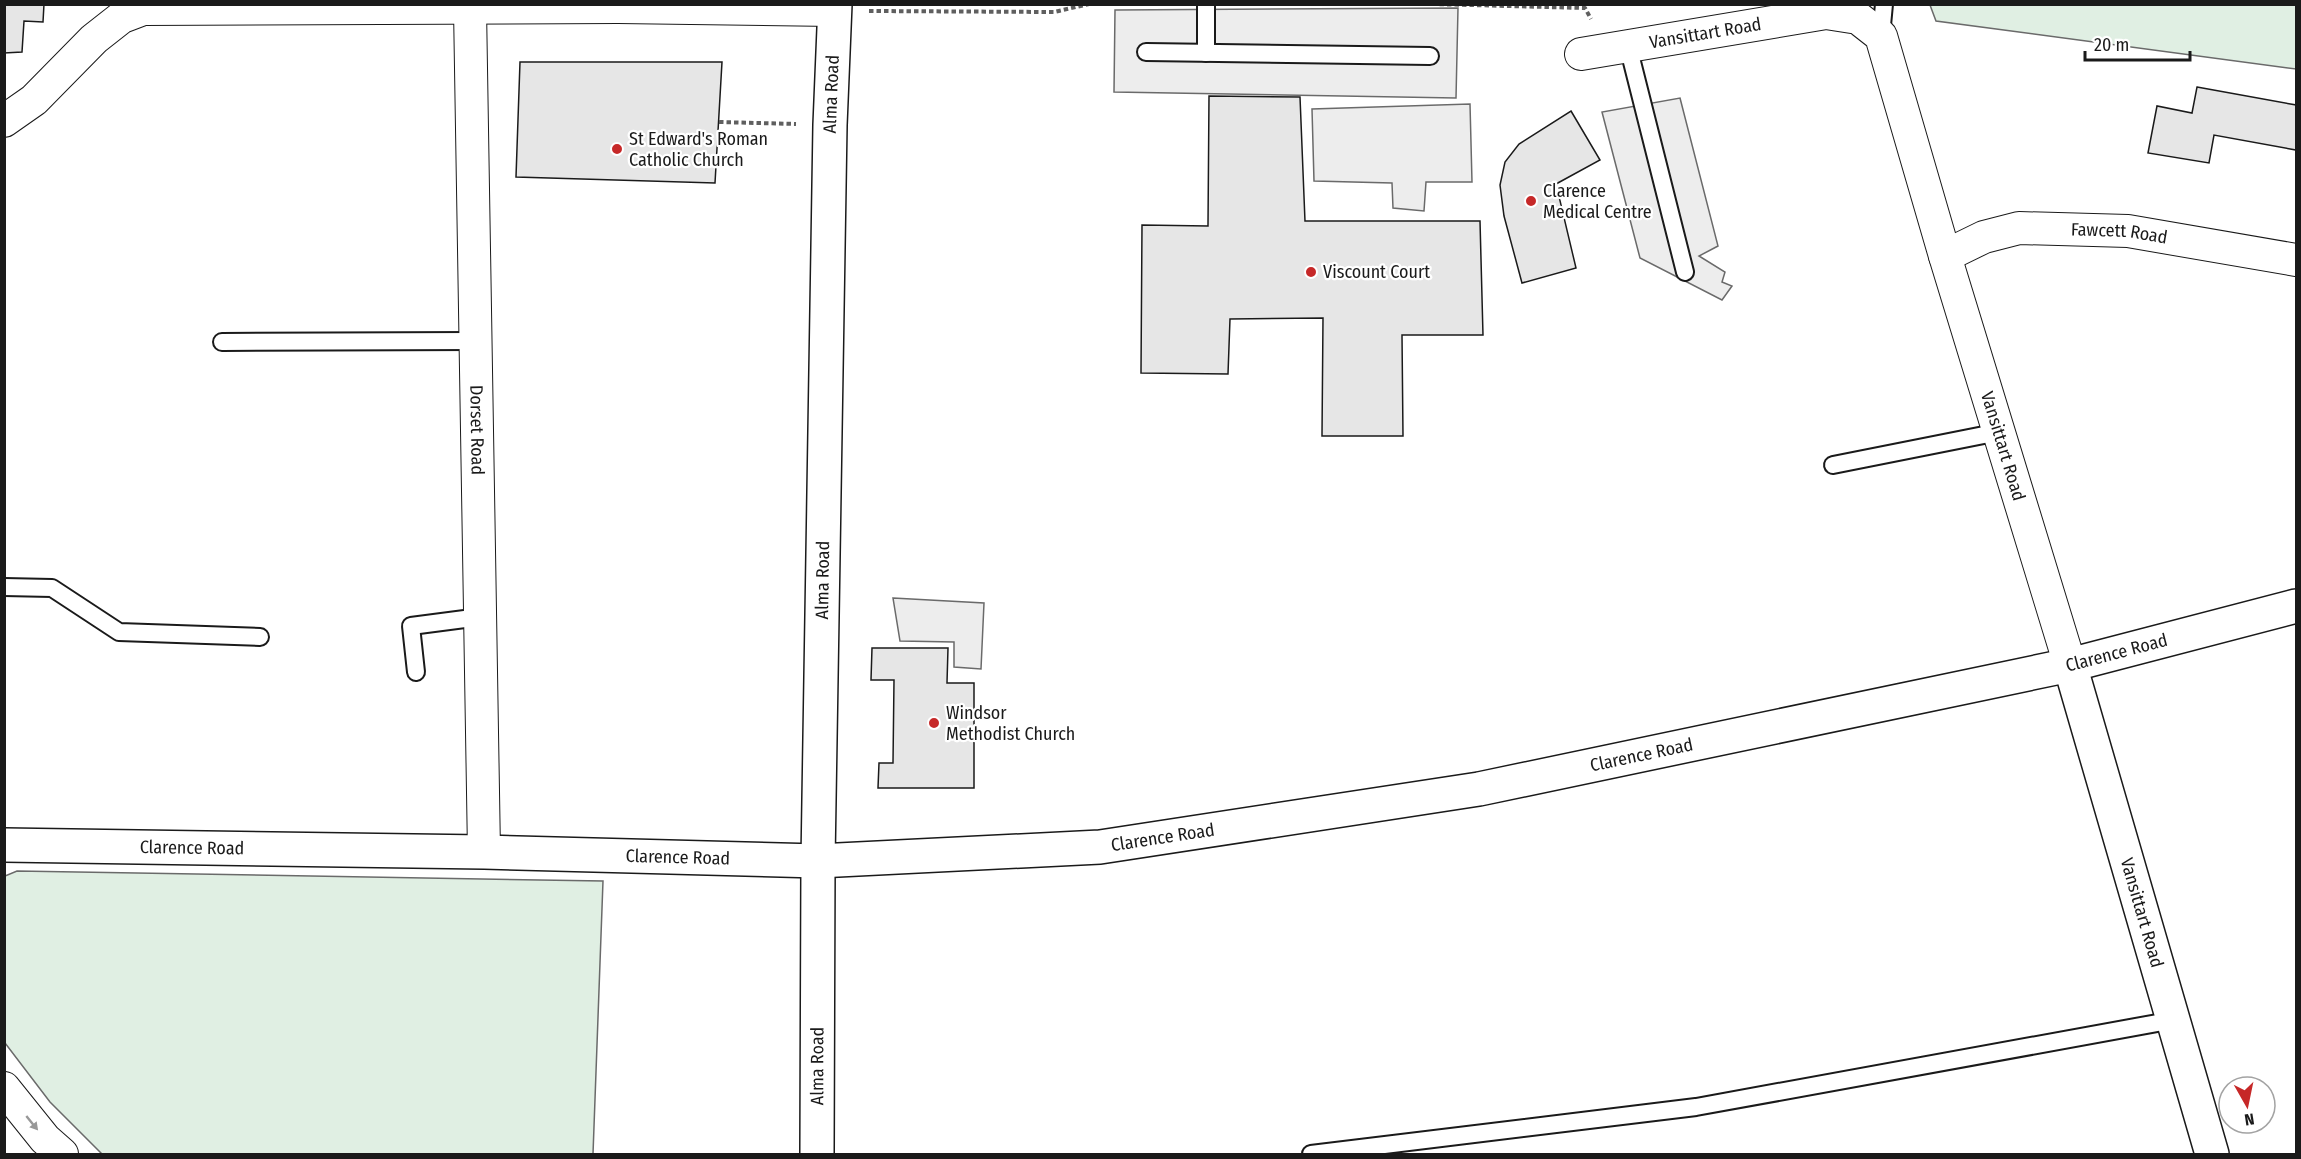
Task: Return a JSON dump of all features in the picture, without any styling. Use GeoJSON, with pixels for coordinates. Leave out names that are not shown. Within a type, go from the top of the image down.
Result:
{"type":"FeatureCollection","features":[{"type":"Feature","properties":{"kind":"street"},"geometry":{"type":"LineString","coordinates":[[4,121],[34,100],[94,39],[117,10],[618,6],[835,7]]}},
{"type":"Feature","properties":{"kind":"street","name":"Alma Road"},"geometry":{"type":"LineString","coordinates":[[817,1155],[818,861],[830,125],[835,7]]}},
{"type":"Feature","properties":{"kind":"street","name":"Dorset Road"},"geometry":{"type":"LineString","coordinates":[[470,8],[484,852]]}},
{"type":"Feature","properties":{"kind":"street","name":"Vansittart Road"},"geometry":{"type":"LineString","coordinates":[[1606,50],[1826,13],[1858,18],[1881,36],[1945,256],[2070,665],[2212,1155]]}},
{"type":"Feature","properties":{"kind":"street","name":"Fawcett Road"},"geometry":{"type":"LineString","coordinates":[[1945,256],[1984,237],[2019,228],[2128,231],[2296,260]]}},
{"type":"Feature","properties":{"kind":"street","name":"Clarence Road"},"geometry":{"type":"LineString","coordinates":[[4,845],[484,852],[818,861],[1100,847],[1479,789],[2070,665],[2296,606]]}},
{"type":"Feature","properties":{"kind":"street"},"geometry":{"type":"LineString","coordinates":[[4,1089],[45,1139],[62,1155]]}},
{"type":"Feature","properties":{"kind":"lane"},"geometry":{"type":"LineString","coordinates":[[1206,4],[1206,53]]}},
{"type":"Feature","properties":{"kind":"lane"},"geometry":{"type":"LineString","coordinates":[[1881,36],[1884,4]]}},
{"type":"Feature","properties":{"kind":"lane"},"geometry":{"type":"LineString","coordinates":[[1606,50],[1685,272]]}},
{"type":"Feature","properties":{"kind":"lane"},"geometry":{"type":"LineString","coordinates":[[1146,52],[1430,56]]}},
{"type":"Feature","properties":{"kind":"lane"},"geometry":{"type":"LineString","coordinates":[[222,342],[476,341]]}},
{"type":"Feature","properties":{"kind":"lane"},"geometry":{"type":"LineString","coordinates":[[1833,465],[1999,432]]}},
{"type":"Feature","properties":{"kind":"lane"},"geometry":{"type":"LineString","coordinates":[[4,587],[52,588],[119,632],[260,637]]}},
{"type":"Feature","properties":{"kind":"lane"},"geometry":{"type":"LineString","coordinates":[[416,672],[411,626],[480,617]]}},
{"type":"Feature","properties":{"kind":"lane"},"geometry":{"type":"LineString","coordinates":[[1311,1155],[1696,1107],[2174,1020]]}},
{"type":"Feature","properties":{"kind":"path"},"geometry":{"type":"LineString","coordinates":[[835,7],[1054,12],[1089,4]]}},
{"type":"Feature","properties":{"kind":"path"},"geometry":{"type":"LineString","coordinates":[[1432,4],[1585,8],[1606,50]]}},
{"type":"Feature","properties":{"kind":"path"},"geometry":{"type":"LineString","coordinates":[[719,122],[830,125]]}},
{"type":"Feature","properties":{"kind":"green space"},"geometry":{"type":"Polygon","coordinates":[[[1930,5],[2296,5],[2296,69],[1936,21],[1930,5]]]}},
{"type":"Feature","properties":{"kind":"green space"},"geometry":{"type":"Polygon","coordinates":[[[17,871],[603,881],[593,1154],[102,1154],[50,1102],[5,1043],[5,876],[17,871]]]}},
{"type":"Feature","properties":{"kind":"shaded area"},"geometry":{"type":"Polygon","coordinates":[[[1458,8],[1456,98],[1114,92],[1115,10],[1458,8]]]}},
{"type":"Feature","properties":{"kind":"shaded area"},"geometry":{"type":"Polygon","coordinates":[[[1680,98],[1718,246],[1699,256],[1725,272],[1722,282],[1732,286],[1722,300],[1640,258],[1602,112],[1680,98]]]}},
{"type":"Feature","properties":{"kind":"shaded area"},"geometry":{"type":"Polygon","coordinates":[[[1470,104],[1472,182],[1426,182],[1424,211],[1393,208],[1392,183],[1314,181],[1312,109],[1470,104]]]}},
{"type":"Feature","properties":{"kind":"shaded area"},"geometry":{"type":"Polygon","coordinates":[[[893,598],[984,603],[981,669],[954,667],[954,642],[900,641],[893,598]]]}},
{"type":"Feature","properties":{"kind":"building"},"geometry":{"type":"Polygon","coordinates":[[[4,4],[44,4],[43,22],[24,21],[22,52],[4,53],[4,4]]]}},
{"type":"Feature","properties":{"kind":"building","name":"St Edward's Roman Catholic Church"},"geometry":{"type":"Polygon","coordinates":[[[520,62],[722,62],[715,183],[516,177],[520,62]]]}},
{"type":"Feature","properties":{"kind":"building"},"geometry":{"type":"Polygon","coordinates":[[[2197,87],[2296,105],[2296,150],[2214,135],[2209,163],[2148,153],[2157,106],[2192,113],[2197,87]]]}},
{"type":"Feature","properties":{"kind":"building","name":"Viscount Court"},"geometry":{"type":"Polygon","coordinates":[[[1209,96],[1300,97],[1305,221],[1480,221],[1483,335],[1402,335],[1403,436],[1322,436],[1323,318],[1230,319],[1228,374],[1141,373],[1142,225],[1208,226],[1209,96]]]}},
{"type":"Feature","properties":{"kind":"building","name":"Clarence Medical Centre"},"geometry":{"type":"Polygon","coordinates":[[[1571,111],[1600,160],[1556,184],[1576,268],[1522,283],[1504,216],[1500,185],[1505,162],[1519,144],[1571,111]]]}},
{"type":"Feature","properties":{"kind":"building","name":"Windsor Methodist Church"},"geometry":{"type":"Polygon","coordinates":[[[872,648],[948,648],[947,683],[974,683],[974,788],[878,788],[879,763],[893,763],[894,680],[871,680],[872,648]]]}},
{"type":"Feature","properties":{"kind":"place","name":"St Edward's Roman Catholic Church"},"geometry":{"type":"Point","coordinates":[617,149]}},
{"type":"Feature","properties":{"kind":"place","name":"Clarence Medical Centre"},"geometry":{"type":"Point","coordinates":[1531,201]}},
{"type":"Feature","properties":{"kind":"place","name":"Viscount Court"},"geometry":{"type":"Point","coordinates":[1311,272]}},
{"type":"Feature","properties":{"kind":"place","name":"Windsor Methodist Church"},"geometry":{"type":"Point","coordinates":[934,723]}}]}
